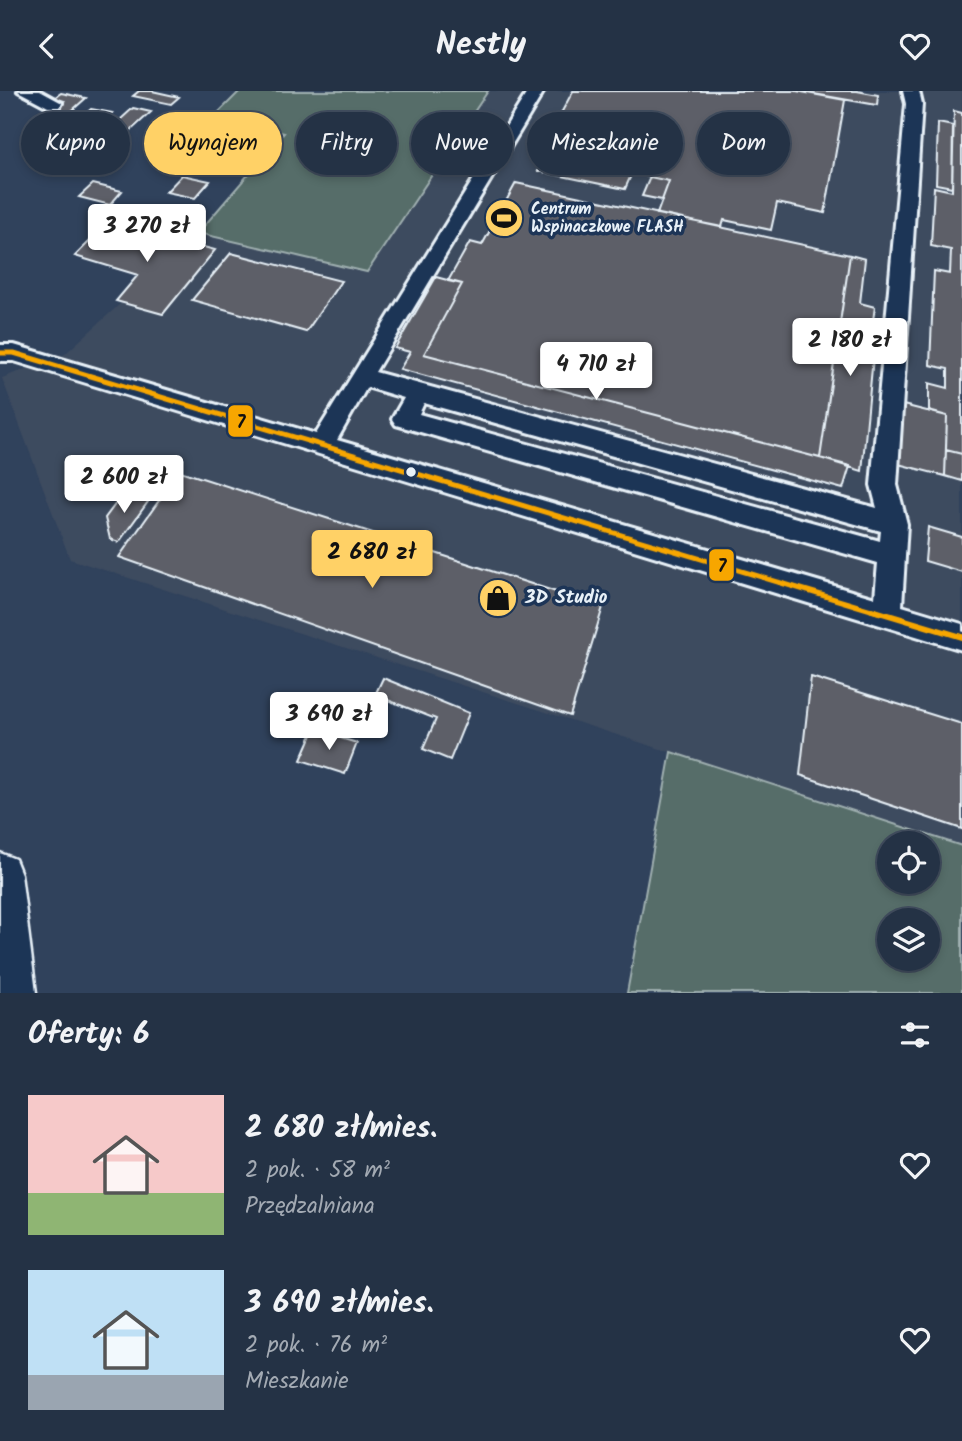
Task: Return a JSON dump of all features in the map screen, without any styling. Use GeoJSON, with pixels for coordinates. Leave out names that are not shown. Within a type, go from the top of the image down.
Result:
{"type":"FeatureCollection","features":[{"type":"Feature","properties":{"kind":"main road"},"geometry":{"type":"LineString","coordinates":[[0,874],[13,993]]}},
{"type":"Feature","properties":{"kind":"street"},"geometry":{"type":"LineString","coordinates":[[26,91],[54,103]]}},
{"type":"Feature","properties":{"kind":"street"},"geometry":{"type":"LineString","coordinates":[[323,445],[360,377],[536,91]]}},
{"type":"Feature","properties":{"kind":"street"},"geometry":{"type":"LineString","coordinates":[[888,615],[894,524],[884,485],[914,104],[911,91]]}},
{"type":"Feature","properties":{"kind":"street"},"geometry":{"type":"LineString","coordinates":[[0,353],[14,353],[962,637]]}},
{"type":"Feature","properties":{"kind":"street"},"geometry":{"type":"LineString","coordinates":[[360,377],[894,524]]}},
{"type":"Feature","properties":{"kind":"street"},"geometry":{"type":"LineString","coordinates":[[418,394],[404,419],[893,556]]}},
{"type":"Feature","properties":{"kind":"shaded area"},"geometry":{"type":"Polygon","coordinates":[[[488,91],[962,91],[962,846],[940,839],[940,831],[915,831],[70,559],[2,378],[65,354],[198,233],[367,271],[432,175],[513,175],[513,112],[474,112],[488,91]]]}},
{"type":"Feature","properties":{"kind":"green space"},"geometry":{"type":"Polygon","coordinates":[[[240,91],[488,91],[474,112],[411,112],[411,175],[432,175],[367,272],[198,233],[248,175],[282,175],[282,112],[219,112],[240,91]]]}},
{"type":"Feature","properties":{"kind":"green space"},"geometry":{"type":"Polygon","coordinates":[[[671,752],[916,831],[877,831],[877,894],[940,894],[940,839],[962,846],[962,993],[627,993],[671,752]]]}},
{"type":"Feature","properties":{"kind":"building"},"geometry":{"type":"Polygon","coordinates":[[[139,91],[179,97],[171,104],[133,96],[139,91]]]}},
{"type":"Feature","properties":{"kind":"building"},"geometry":{"type":"Polygon","coordinates":[[[573,91],[796,91],[845,100],[825,213],[777,203],[771,230],[724,220],[722,227],[657,214],[669,181],[640,175],[683,175],[683,112],[562,112],[573,91]]]}},
{"type":"Feature","properties":{"kind":"building"},"geometry":{"type":"Polygon","coordinates":[[[797,91],[857,91],[878,95],[877,105],[797,91]]]}},
{"type":"Feature","properties":{"kind":"building"},"geometry":{"type":"Polygon","coordinates":[[[61,93],[86,98],[70,112],[55,112],[51,111],[64,101],[54,98],[61,93]]]}},
{"type":"Feature","properties":{"kind":"building"},"geometry":{"type":"Polygon","coordinates":[[[133,108],[151,112],[144,112],[144,118],[130,131],[129,112],[133,108]]]}},
{"type":"Feature","properties":{"kind":"building"},"geometry":{"type":"Polygon","coordinates":[[[954,111],[962,113],[962,454],[946,450],[947,416],[929,411],[929,383],[948,388],[948,369],[930,365],[934,271],[950,274],[951,250],[931,246],[934,187],[952,191],[954,111]]]}},
{"type":"Feature","properties":{"kind":"building"},"geometry":{"type":"Polygon","coordinates":[[[938,123],[953,126],[952,187],[936,184],[938,123]]]}},
{"type":"Feature","properties":{"kind":"building"},"geometry":{"type":"Polygon","coordinates":[[[182,175],[210,181],[195,198],[166,192],[182,175]]]}},
{"type":"Feature","properties":{"kind":"building"},"geometry":{"type":"Polygon","coordinates":[[[557,175],[631,175],[625,189],[557,175]]]}},
{"type":"Feature","properties":{"kind":"building"},"geometry":{"type":"Polygon","coordinates":[[[650,177],[669,181],[662,200],[642,196],[650,177]]]}},
{"type":"Feature","properties":{"kind":"building"},"geometry":{"type":"Polygon","coordinates":[[[516,183],[850,255],[820,458],[424,354],[462,284],[448,281],[470,242],[482,245],[516,183]]]}},
{"type":"Feature","properties":{"kind":"building"},"geometry":{"type":"Polygon","coordinates":[[[93,184],[122,191],[110,205],[79,197],[93,184]]]}},
{"type":"Feature","properties":{"kind":"building"},"geometry":{"type":"Polygon","coordinates":[[[109,222],[215,250],[163,314],[116,301],[138,275],[75,256],[109,222]]]}},
{"type":"Feature","properties":{"kind":"building"},"geometry":{"type":"Polygon","coordinates":[[[231,253],[341,281],[306,332],[192,300],[231,253]]]}},
{"type":"Feature","properties":{"kind":"building"},"geometry":{"type":"Polygon","coordinates":[[[850,255],[865,259],[860,303],[875,307],[872,327],[857,323],[857,333],[875,337],[862,471],[820,458],[850,255]]]}},
{"type":"Feature","properties":{"kind":"building"},"geometry":{"type":"Polygon","coordinates":[[[436,277],[462,284],[424,354],[850,466],[843,489],[400,369],[410,352],[395,348],[436,277]]]}},
{"type":"Feature","properties":{"kind":"building"},"geometry":{"type":"Polygon","coordinates":[[[903,405],[947,416],[945,476],[898,464],[903,405]]]}},
{"type":"Feature","properties":{"kind":"building"},"geometry":{"type":"Polygon","coordinates":[[[946,450],[962,454],[962,481],[945,476],[946,450]]]}},
{"type":"Feature","properties":{"kind":"building"},"geometry":{"type":"Polygon","coordinates":[[[180,471],[603,607],[570,716],[119,557],[180,471]]]}},
{"type":"Feature","properties":{"kind":"building"},"geometry":{"type":"Polygon","coordinates":[[[125,491],[150,499],[119,542],[110,539],[105,518],[125,491]]]}},
{"type":"Feature","properties":{"kind":"building"},"geometry":{"type":"Polygon","coordinates":[[[928,527],[962,537],[962,572],[925,561],[928,527]]]}},
{"type":"Feature","properties":{"kind":"building"},"geometry":{"type":"Polygon","coordinates":[[[811,677],[962,724],[962,829],[800,775],[811,677]]]}},
{"type":"Feature","properties":{"kind":"building"},"geometry":{"type":"Polygon","coordinates":[[[383,678],[469,713],[450,760],[423,749],[436,719],[375,695],[383,678]]]}},
{"type":"Feature","properties":{"kind":"building"},"geometry":{"type":"Polygon","coordinates":[[[314,730],[357,743],[345,774],[301,760],[314,730]]]}},
{"type":"Feature","properties":{"kind":"transit line","name":"7"},"geometry":{"type":"LineString","coordinates":[[0,353],[14,353],[962,637]]}},
{"type":"Feature","properties":{"kind":"place","name":"Centrum Wspinaczkowe FLASH"},"geometry":{"type":"Point","coordinates":[504,218]}},
{"type":"Feature","properties":{"kind":"place","name":"3D Studio"},"geometry":{"type":"Point","coordinates":[498,598]}}]}
